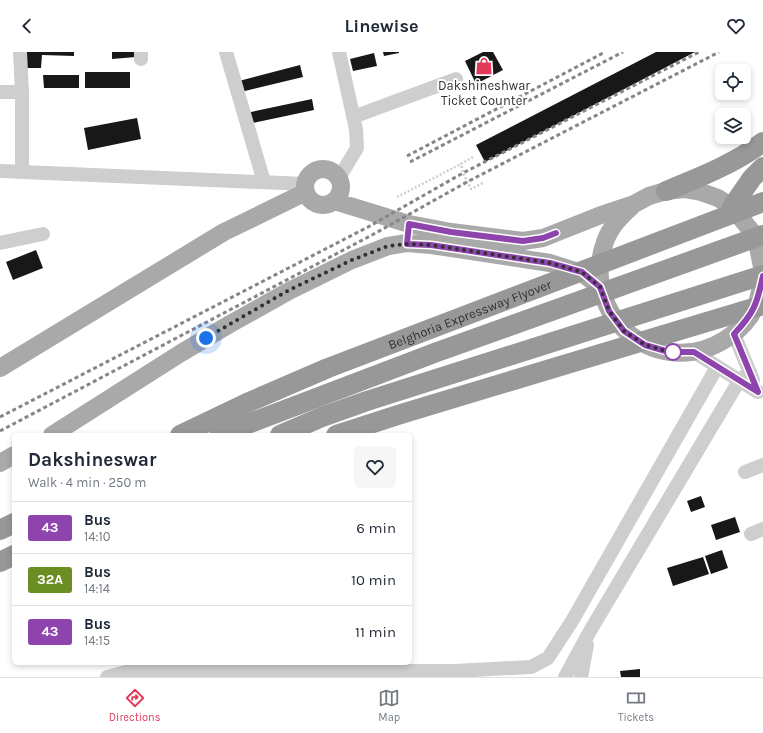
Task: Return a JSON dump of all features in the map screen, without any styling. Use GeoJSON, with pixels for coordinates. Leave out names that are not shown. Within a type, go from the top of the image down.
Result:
{"type":"FeatureCollection","features":[{"type":"Feature","properties":{"kind":"highway"},"geometry":{"type":"LineString","coordinates":[[666,191],[726,164],[763,142]]}},
{"type":"Feature","properties":{"kind":"highway"},"geometry":{"type":"LineString","coordinates":[[732,207],[752,178],[763,167]]}},
{"type":"Feature","properties":{"kind":"highway","name":"Belghoria Expressway Flyover"},"geometry":{"type":"LineString","coordinates":[[184,433],[247,403],[328,368],[763,202]]}},
{"type":"Feature","properties":{"kind":"highway"},"geometry":{"type":"LineString","coordinates":[[224,433],[437,352],[763,235]]}},
{"type":"Feature","properties":{"kind":"highway"},"geometry":{"type":"LineString","coordinates":[[285,433],[322,417],[367,401],[763,274]]}},
{"type":"Feature","properties":{"kind":"highway"},"geometry":{"type":"LineString","coordinates":[[342,433],[409,411],[761,304]]}},
{"type":"Feature","properties":{"kind":"highway"},"geometry":{"type":"LineString","coordinates":[[0,530],[12,524]]}},
{"type":"Feature","properties":{"kind":"highway"},"geometry":{"type":"LineString","coordinates":[[0,562],[12,556]]}},
{"type":"Feature","properties":{"kind":"main road"},"geometry":{"type":"LineString","coordinates":[[324,169],[332,172],[338,178],[341,186],[340,194],[334,201],[326,205],[318,204],[310,200],[306,188],[309,176],[316,170],[324,169]]}},
{"type":"Feature","properties":{"kind":"main road"},"geometry":{"type":"LineString","coordinates":[[0,368],[224,232],[306,188]]}},
{"type":"Feature","properties":{"kind":"main road"},"geometry":{"type":"LineString","coordinates":[[334,201],[409,224],[451,232],[523,241],[543,238],[600,215],[634,204],[649,196],[666,191],[684,190],[701,192],[718,198],[732,207],[756,237],[763,274],[761,304],[734,334],[716,346],[694,352],[669,352],[645,345],[624,331],[609,311],[600,287],[599,264],[605,241],[617,220],[634,204]]}},
{"type":"Feature","properties":{"kind":"main road"},"geometry":{"type":"LineString","coordinates":[[407,244],[409,224]]}},
{"type":"Feature","properties":{"kind":"main road"},"geometry":{"type":"LineString","coordinates":[[55,433],[181,353],[289,290],[374,250],[388,246],[407,244],[431,245],[550,263],[582,272],[600,287]]}},
{"type":"Feature","properties":{"kind":"main road"},"geometry":{"type":"LineString","coordinates":[[0,463],[12,456]]}},
{"type":"Feature","properties":{"kind":"street"},"geometry":{"type":"LineString","coordinates":[[20,52],[22,92],[22,171]]}},
{"type":"Feature","properties":{"kind":"street"},"geometry":{"type":"LineString","coordinates":[[226,52],[264,182]]}},
{"type":"Feature","properties":{"kind":"street"},"geometry":{"type":"LineString","coordinates":[[338,178],[356,148],[356,130],[339,52]]}},
{"type":"Feature","properties":{"kind":"street"},"geometry":{"type":"LineString","coordinates":[[353,117],[456,79]]}},
{"type":"Feature","properties":{"kind":"street"},"geometry":{"type":"LineString","coordinates":[[0,92],[22,92]]}},
{"type":"Feature","properties":{"kind":"street"},"geometry":{"type":"LineString","coordinates":[[0,171],[264,182],[306,188]]}},
{"type":"Feature","properties":{"kind":"street"},"geometry":{"type":"LineString","coordinates":[[0,242],[43,234]]}},
{"type":"Feature","properties":{"kind":"street"},"geometry":{"type":"LineString","coordinates":[[734,334],[744,376],[760,396]]}},
{"type":"Feature","properties":{"kind":"street"},"geometry":{"type":"LineString","coordinates":[[694,352],[717,367],[744,376]]}},
{"type":"Feature","properties":{"kind":"street"},"geometry":{"type":"LineString","coordinates":[[106,677],[126,672],[143,671],[455,671],[530,667],[548,658],[576,614],[717,367]]}},
{"type":"Feature","properties":{"kind":"street"},"geometry":{"type":"LineString","coordinates":[[565,677],[590,631],[744,376]]}},
{"type":"Feature","properties":{"kind":"street"},"geometry":{"type":"LineString","coordinates":[[745,472],[763,465]]}},
{"type":"Feature","properties":{"kind":"street"},"geometry":{"type":"LineString","coordinates":[[581,677],[590,631]]}},
{"type":"Feature","properties":{"kind":"path"},"geometry":{"type":"LineString","coordinates":[[397,197],[473,157]]}},
{"type":"Feature","properties":{"kind":"path"},"geometry":{"type":"LineString","coordinates":[[461,164],[472,189],[483,183]]}},
{"type":"Feature","properties":{"kind":"building"},"geometry":{"type":"Polygon","coordinates":[[[27,52],[74,52],[74,56],[42,55],[41,68],[27,68],[27,52]]]}},
{"type":"Feature","properties":{"kind":"building"},"geometry":{"type":"Polygon","coordinates":[[[112,52],[135,52],[136,57],[112,59],[112,52]]]}},
{"type":"Feature","properties":{"kind":"building"},"geometry":{"type":"Polygon","coordinates":[[[383,52],[399,52],[399,53],[384,56],[383,52]]]}},
{"type":"Feature","properties":{"kind":"building","name":"Dakshineshwar Ticket Counter"},"geometry":{"type":"Polygon","coordinates":[[[483,52],[493,52],[503,70],[476,84],[465,61],[483,52]]]}},
{"type":"Feature","properties":{"kind":"building"},"geometry":{"type":"Polygon","coordinates":[[[656,52],[695,52],[485,162],[476,145],[656,52]]]}},
{"type":"Feature","properties":{"kind":"building"},"geometry":{"type":"Polygon","coordinates":[[[374,53],[377,66],[353,71],[350,59],[374,53]]]}},
{"type":"Feature","properties":{"kind":"building"},"geometry":{"type":"Polygon","coordinates":[[[300,65],[303,77],[241,92],[239,81],[300,65]]]}},
{"type":"Feature","properties":{"kind":"building"},"geometry":{"type":"Polygon","coordinates":[[[85,72],[130,72],[130,88],[85,88],[85,72]]]}},
{"type":"Feature","properties":{"kind":"building"},"geometry":{"type":"Polygon","coordinates":[[[43,75],[79,75],[79,88],[44,88],[43,75]]]}},
{"type":"Feature","properties":{"kind":"building"},"geometry":{"type":"Polygon","coordinates":[[[312,99],[314,110],[248,124],[246,113],[312,99]]]}},
{"type":"Feature","properties":{"kind":"building"},"geometry":{"type":"Polygon","coordinates":[[[137,118],[141,139],[88,150],[84,128],[137,118]]]}},
{"type":"Feature","properties":{"kind":"building"},"geometry":{"type":"Polygon","coordinates":[[[36,250],[43,268],[13,280],[6,262],[36,250]]]}},
{"type":"Feature","properties":{"kind":"building"},"geometry":{"type":"Polygon","coordinates":[[[701,496],[705,507],[691,512],[687,501],[701,496]]]}},
{"type":"Feature","properties":{"kind":"building"},"geometry":{"type":"Polygon","coordinates":[[[735,517],[740,532],[716,540],[711,525],[735,517]]]}},
{"type":"Feature","properties":{"kind":"building"},"geometry":{"type":"Polygon","coordinates":[[[722,550],[728,568],[711,574],[705,556],[722,550]]]}},
{"type":"Feature","properties":{"kind":"building"},"geometry":{"type":"Polygon","coordinates":[[[703,557],[709,574],[673,586],[667,568],[703,557]]]}},
{"type":"Feature","properties":{"kind":"building"},"geometry":{"type":"Polygon","coordinates":[[[640,669],[640,677],[621,677],[620,671],[640,669]]]}},
{"type":"Feature","properties":{"kind":"railway"},"geometry":{"type":"LineString","coordinates":[[407,156],[605,52]]}},
{"type":"Feature","properties":{"kind":"railway"},"geometry":{"type":"LineString","coordinates":[[410,162],[623,52]]}},
{"type":"Feature","properties":{"kind":"railway"},"geometry":{"type":"LineString","coordinates":[[0,417],[368,227],[463,173],[699,52]]}},
{"type":"Feature","properties":{"kind":"railway"},"geometry":{"type":"LineString","coordinates":[[0,431],[372,235],[467,182],[719,52]]}},
{"type":"Feature","properties":{"kind":"bus line","name":"43"},"geometry":{"type":"LineString","coordinates":[[556,233],[543,238],[523,241],[451,232],[409,224],[407,244],[431,245],[550,263],[582,272],[600,287],[609,311],[624,331],[645,345],[669,352],[694,352],[758,392],[734,334],[747,320],[757,303],[763,276]]}},
{"type":"Feature","properties":{"kind":"place","name":"Dakshineshwar Ticket Counter"},"geometry":{"type":"Point","coordinates":[484,66]}},
{"type":"Feature","properties":{"kind":"route"},"geometry":{"type":"LineString","coordinates":[[206,338],[289,290],[352,260],[374,250],[388,246],[407,244],[431,245],[550,263],[582,272],[600,287],[609,311],[624,331],[645,345],[673,352]]}}]}
